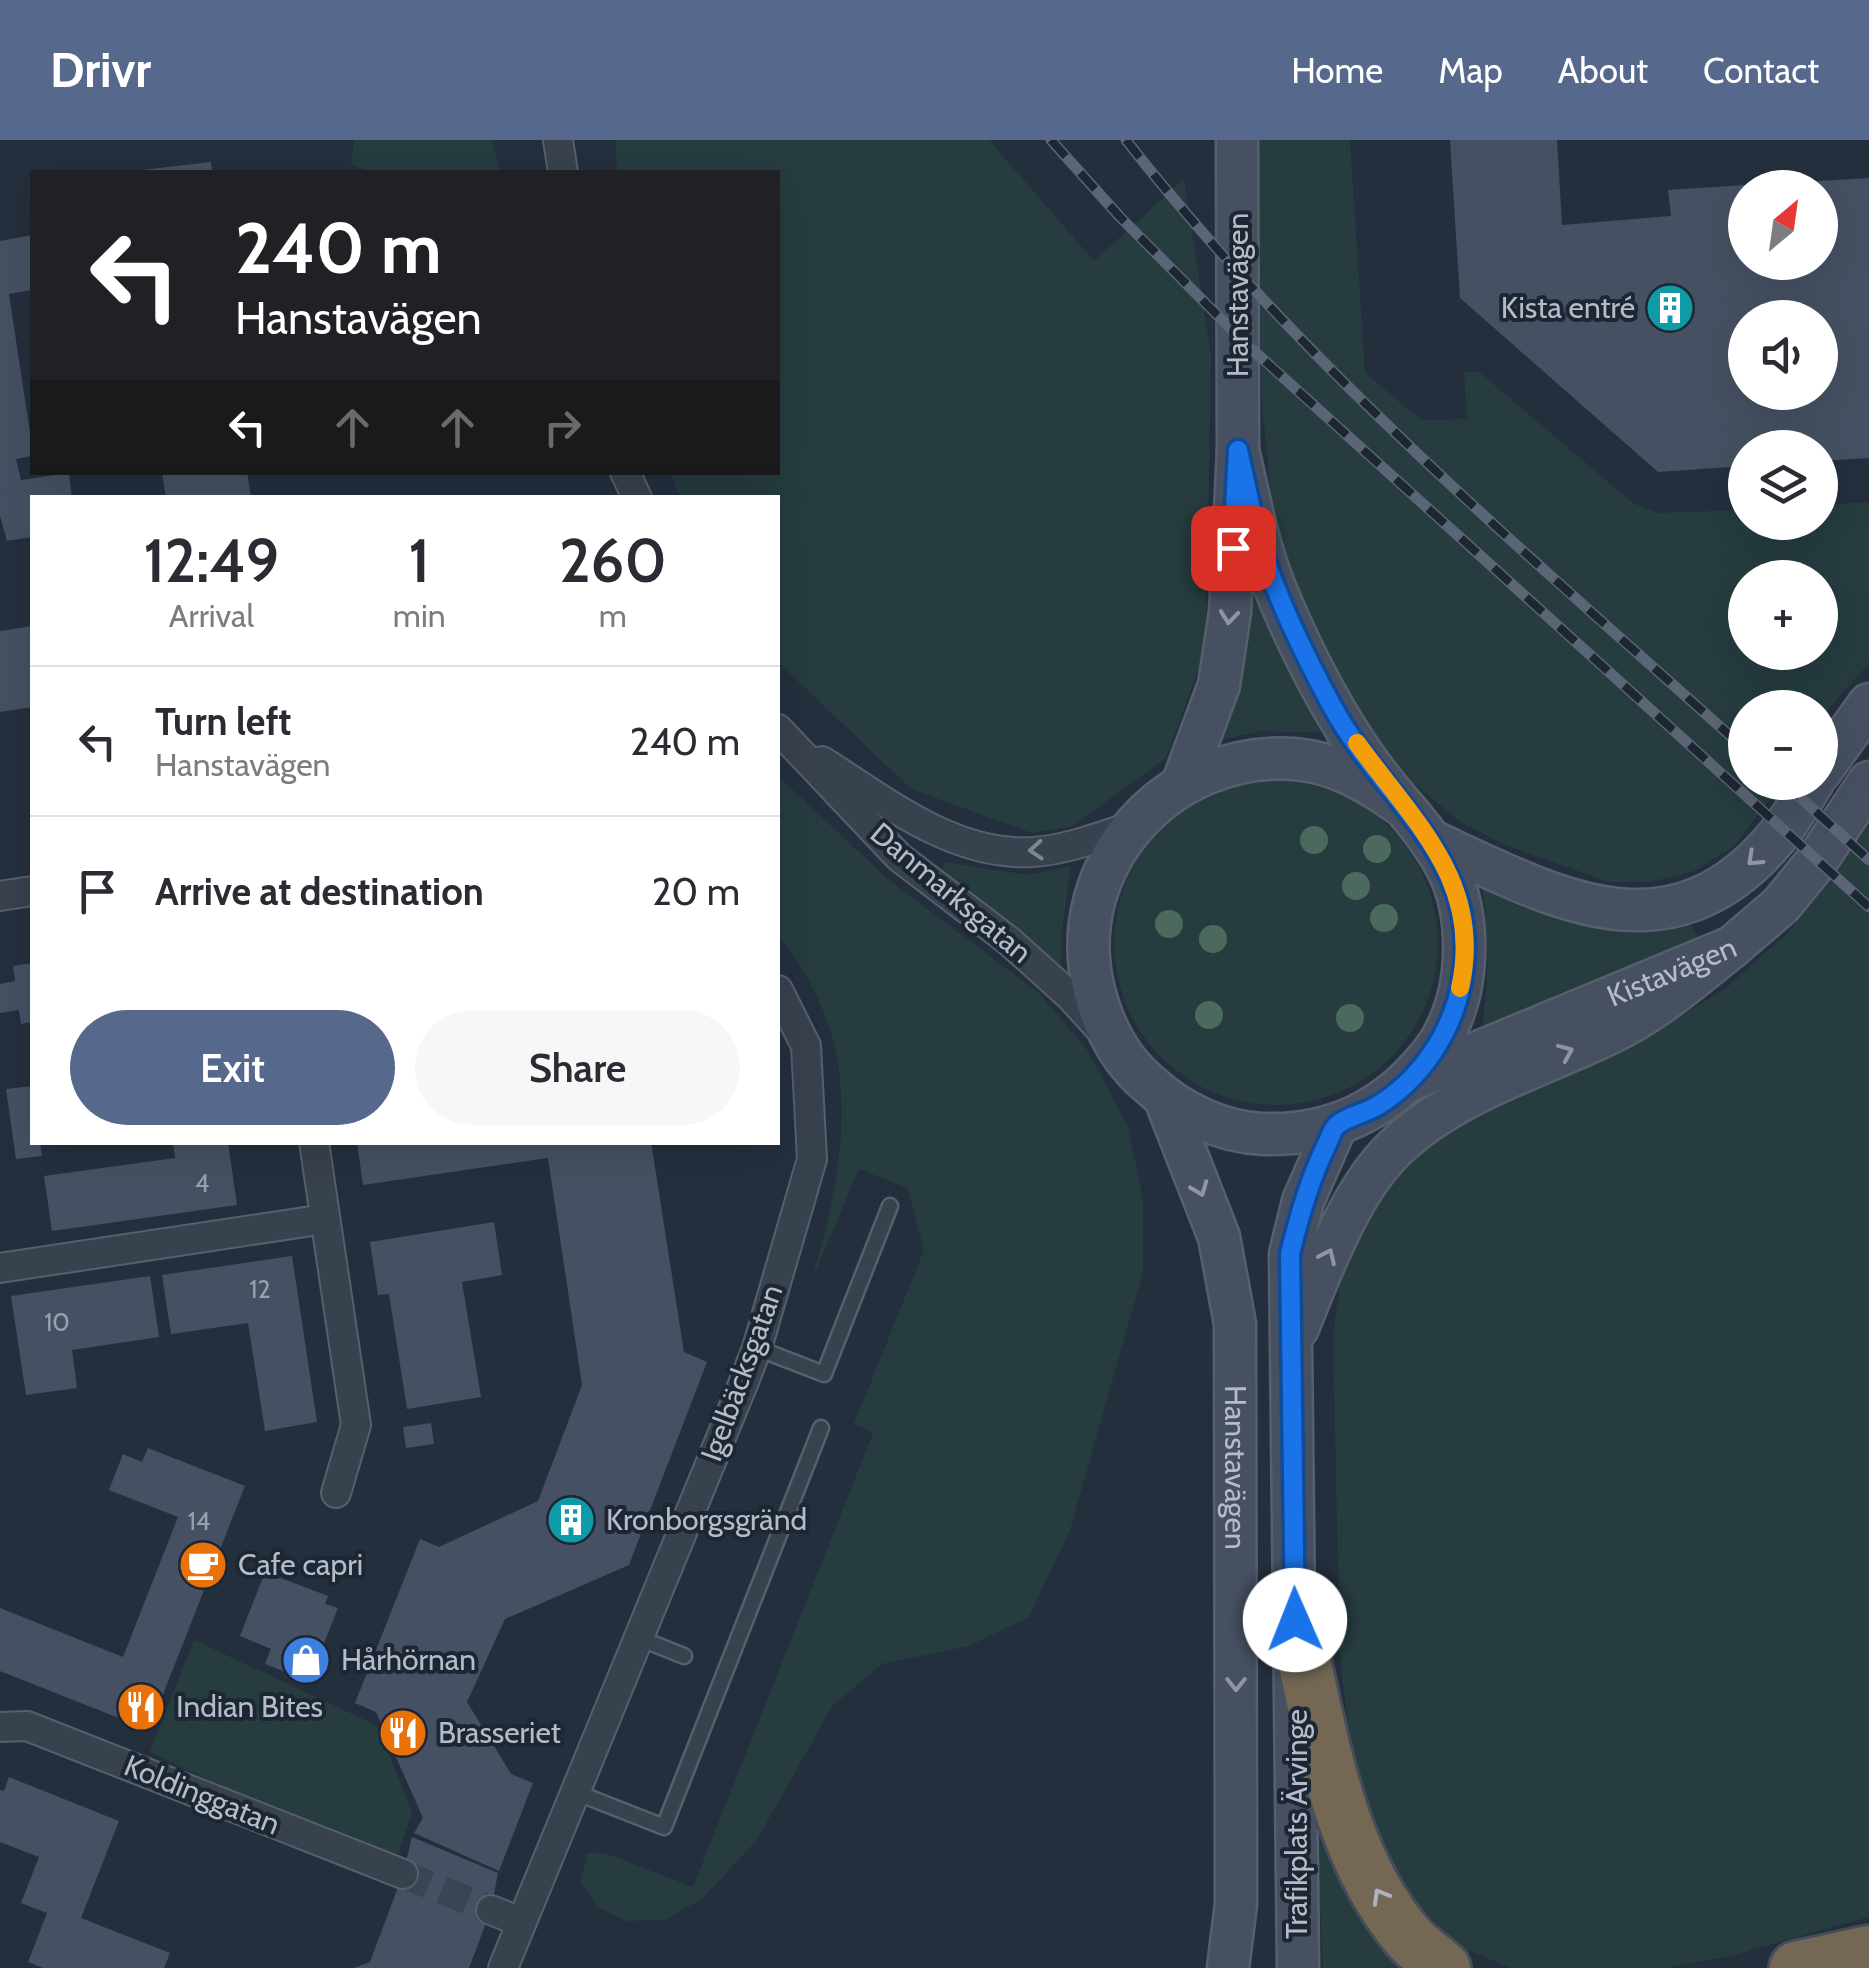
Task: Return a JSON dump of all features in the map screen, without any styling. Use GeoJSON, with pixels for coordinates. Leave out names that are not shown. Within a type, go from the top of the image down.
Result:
{"type":"FeatureCollection","features":[{"type":"Feature","properties":{"kind":"highway"},"geometry":{"type":"LineString","coordinates":[[1295,1620],[1338,1799],[1356,1852],[1411,1941],[1444,1968]]}},
{"type":"Feature","properties":{"kind":"highway"},"geometry":{"type":"LineString","coordinates":[[1796,1968],[1869,1952]]}},
{"type":"Feature","properties":{"kind":"main road","name":"Hanstavägen"},"geometry":{"type":"LineString","coordinates":[[1183,782],[1219,685],[1230,612],[1238,450],[1238,140]]}},
{"type":"Feature","properties":{"kind":"main road","name":"Hanstavägen"},"geometry":{"type":"LineString","coordinates":[[1238,450],[1263,553],[1334,710],[1402,805],[1434,842],[1452,875],[1462,910],[1464,965],[1451,1019],[1434,1052],[1410,1080],[1376,1107],[1336,1126],[1292,1135],[1247,1133],[1204,1120],[1165,1099],[1138,1075],[1116,1046],[1099,1011],[1090,973],[1088,934],[1095,896],[1109,860],[1130,827],[1154,802],[1183,782],[1219,767],[1257,759],[1296,759],[1334,767],[1402,805]]}},
{"type":"Feature","properties":{"kind":"main road"},"geometry":{"type":"LineString","coordinates":[[1838,747],[1869,704]]}},
{"type":"Feature","properties":{"kind":"main road","name":"Kistavägen"},"geometry":{"type":"LineString","coordinates":[[1410,1080],[1732,947],[1781,905],[1816,862],[1869,782]]}},
{"type":"Feature","properties":{"kind":"main road","name":"Kistavägen"},"geometry":{"type":"LineString","coordinates":[[1434,842],[1556,895],[1606,909],[1650,911],[1696,902],[1729,882],[1774,840],[1801,800]]}},
{"type":"Feature","properties":{"kind":"main road"},"geometry":{"type":"LineString","coordinates":[[1291,1346],[1356,1200],[1393,1150],[1426,1124],[1507,1077],[1656,1009],[1732,947]]}},
{"type":"Feature","properties":{"kind":"main road","name":"Hanstavägen"},"geometry":{"type":"LineString","coordinates":[[1165,1099],[1219,1237],[1235,1324],[1236,1904],[1228,1968]]}},
{"type":"Feature","properties":{"kind":"main road","name":"Hanstavägen"},"geometry":{"type":"LineString","coordinates":[[1295,1620],[1290,1254],[1303,1201],[1336,1126]]}},
{"type":"Feature","properties":{"kind":"main road","name":"Trafikplats Ärvinge"},"geometry":{"type":"LineString","coordinates":[[1295,1620],[1298,1968]]}},
{"type":"Feature","properties":{"kind":"street"},"geometry":{"type":"LineString","coordinates":[[558,140],[563,170]]}},
{"type":"Feature","properties":{"kind":"street","name":"Danmarksgatan"},"geometry":{"type":"LineString","coordinates":[[782,734],[914,820],[956,840],[1030,852],[1063,848],[1130,827]]}},
{"type":"Feature","properties":{"kind":"street","name":"Danmarksgatan"},"geometry":{"type":"LineString","coordinates":[[782,734],[899,857],[1009,942],[1070,996],[1116,1046]]}},
{"type":"Feature","properties":{"kind":"street"},"geometry":{"type":"LineString","coordinates":[[0,896],[30,891]]}},
{"type":"Feature","properties":{"kind":"street","name":"Igelbäcksgatan"},"geometry":{"type":"LineString","coordinates":[[502,1968],[757,1348],[812,1159],[806,1046],[780,994]]}},
{"type":"Feature","properties":{"kind":"street"},"geometry":{"type":"LineString","coordinates":[[314,1145],[356,1425],[336,1494]]}},
{"type":"Feature","properties":{"kind":"street"},"geometry":{"type":"LineString","coordinates":[[0,1268],[325,1219]]}},
{"type":"Feature","properties":{"kind":"street","name":"Koldinggatan"},"geometry":{"type":"LineString","coordinates":[[0,1726],[27,1726],[403,1874]]}},
{"type":"Feature","properties":{"kind":"street"},"geometry":{"type":"LineString","coordinates":[[491,1910],[521,1922]]}},
{"type":"Feature","properties":{"kind":"lane"},"geometry":{"type":"LineString","coordinates":[[757,1348],[824,1374],[890,1206]]}},
{"type":"Feature","properties":{"kind":"lane"},"geometry":{"type":"LineString","coordinates":[[575,1792],[664,1827],[822,1428]]}},
{"type":"Feature","properties":{"kind":"lane"},"geometry":{"type":"LineString","coordinates":[[638,1638],[684,1656]]}},
{"type":"Feature","properties":{"kind":"green space"},"geometry":{"type":"Polygon","coordinates":[[[354,140],[492,140],[500,170],[367,170],[351,165],[354,140]]]}},
{"type":"Feature","properties":{"kind":"green space"},"geometry":{"type":"Polygon","coordinates":[[[615,140],[989,140],[1094,261],[1184,179],[1211,356],[1206,649],[1166,758],[1073,826],[1032,833],[911,789],[780,664],[780,495],[679,495],[672,475],[780,475],[780,170],[617,170],[615,140]]]}},
{"type":"Feature","properties":{"kind":"green space"},"geometry":{"type":"Polygon","coordinates":[[[1256,140],[1350,140],[1365,373],[1421,420],[1467,419],[1464,373],[1478,371],[1633,503],[1657,513],[1728,511],[1728,540],[1838,540],[1838,504],[1869,502],[1869,663],[1838,698],[1838,690],[1728,690],[1728,800],[1770,800],[1733,847],[1694,871],[1650,882],[1608,882],[1503,844],[1459,821],[1406,777],[1367,731],[1326,661],[1293,587],[1272,503],[1262,404],[1256,140]]]}},
{"type":"Feature","properties":{"kind":"green space"},"geometry":{"type":"Polygon","coordinates":[[[1247,574],[1330,733],[1260,731],[1218,741],[1235,698],[1247,574]]]}},
{"type":"Feature","properties":{"kind":"green space"},"geometry":{"type":"Polygon","coordinates":[[[780,778],[891,882],[1039,993],[1088,1051],[1128,1127],[1143,1198],[1143,1272],[1070,1530],[1029,1617],[969,1646],[882,1664],[833,1705],[756,1841],[703,1898],[665,1920],[626,1921],[598,1907],[581,1883],[587,1853],[605,1853],[693,1887],[873,1433],[854,1424],[924,1250],[908,1188],[859,1169],[812,1280],[834,1190],[842,1102],[837,1059],[826,1017],[806,977],[780,940],[780,778]]]}},
{"type":"Feature","properties":{"kind":"green space"},"geometry":{"type":"Polygon","coordinates":[[[1260,781],[1292,781],[1353,800],[1379,817],[1402,840],[1426,881],[1435,911],[1435,975],[1419,1020],[1402,1046],[1379,1069],[1353,1086],[1323,1098],[1292,1105],[1260,1105],[1199,1086],[1173,1069],[1150,1046],[1133,1020],[1121,990],[1114,959],[1114,927],[1133,866],[1150,840],[1173,817],[1199,800],[1229,788],[1260,781]]]}},
{"type":"Feature","properties":{"kind":"green space"},"geometry":{"type":"Polygon","coordinates":[[[1869,825],[1869,1917],[1734,1955],[1667,1968],[1512,1968],[1459,1947],[1416,1902],[1383,1851],[1355,1782],[1340,1656],[1333,1337],[1342,1264],[1361,1213],[1403,1160],[1448,1124],[1652,1033],[1725,989],[1788,933],[1869,825]]]}},
{"type":"Feature","properties":{"kind":"green space"},"geometry":{"type":"Polygon","coordinates":[[[945,862],[1028,875],[1071,866],[1061,969],[1017,927],[941,873],[945,862]]]}},
{"type":"Feature","properties":{"kind":"green space"},"geometry":{"type":"Polygon","coordinates":[[[1482,889],[1560,917],[1607,927],[1689,922],[1701,941],[1482,1030],[1487,960],[1482,889]]]}},
{"type":"Feature","properties":{"kind":"green space"},"geometry":{"type":"Polygon","coordinates":[[[194,1640],[378,1726],[412,1812],[394,1867],[150,1752],[194,1640]]]}},
{"type":"Feature","properties":{"kind":"green space"},"geometry":{"type":"Polygon","coordinates":[[[1323,1810],[1414,1968],[1323,1968],[1317,1843],[1323,1810]]]}},
{"type":"Feature","properties":{"kind":"building","name":"Kista entré"},"geometry":{"type":"Polygon","coordinates":[[[1450,140],[1557,140],[1562,225],[1671,216],[1668,190],[1728,186],[1728,280],[1838,280],[1838,180],[1869,178],[1869,458],[1838,460],[1838,430],[1728,430],[1728,467],[1658,472],[1460,298],[1450,140]]]}},
{"type":"Feature","properties":{"kind":"building"},"geometry":{"type":"Polygon","coordinates":[[[211,162],[212,170],[142,170],[211,162]]]}},
{"type":"Feature","properties":{"kind":"building"},"geometry":{"type":"Polygon","coordinates":[[[30,235],[30,290],[9,294],[30,433],[30,456],[16,459],[21,480],[69,475],[72,495],[30,495],[30,537],[7,541],[0,516],[0,241],[30,235]]]}},
{"type":"Feature","properties":{"kind":"building"},"geometry":{"type":"Polygon","coordinates":[[[162,475],[247,475],[251,495],[166,495],[162,475]]]}},
{"type":"Feature","properties":{"kind":"building"},"geometry":{"type":"Polygon","coordinates":[[[30,626],[30,707],[0,712],[0,631],[30,626]]]}},
{"type":"Feature","properties":{"kind":"building"},"geometry":{"type":"Polygon","coordinates":[[[30,963],[30,1022],[21,1024],[19,1010],[0,1013],[0,984],[15,981],[13,966],[30,963]]]}},
{"type":"Feature","properties":{"kind":"building"},"geometry":{"type":"Polygon","coordinates":[[[30,1086],[30,1145],[40,1145],[42,1156],[16,1159],[6,1089],[30,1086]]]}},
{"type":"Feature","properties":{"kind":"building"},"geometry":{"type":"Polygon","coordinates":[[[173,1145],[228,1145],[237,1205],[52,1231],[44,1176],[175,1158],[173,1145]]]}},
{"type":"Feature","properties":{"kind":"building","name":"Kronborgsgränd"},"geometry":{"type":"Polygon","coordinates":[[[357,1145],[651,1145],[684,1352],[707,1362],[629,1565],[505,1619],[467,1702],[511,1774],[533,1783],[499,1871],[414,1833],[423,1818],[376,1712],[355,1703],[420,1539],[439,1547],[538,1501],[582,1385],[548,1158],[363,1185],[357,1145]]]}},
{"type":"Feature","properties":{"kind":"building"},"geometry":{"type":"Polygon","coordinates":[[[494,1222],[502,1275],[462,1282],[481,1397],[407,1409],[389,1294],[378,1295],[370,1242],[494,1222]]]}},
{"type":"Feature","properties":{"kind":"building"},"geometry":{"type":"Polygon","coordinates":[[[292,1256],[317,1422],[265,1431],[248,1323],[171,1334],[162,1275],[292,1256]]]}},
{"type":"Feature","properties":{"kind":"building"},"geometry":{"type":"Polygon","coordinates":[[[150,1276],[159,1337],[72,1350],[77,1388],[26,1395],[11,1296],[150,1276]]]}},
{"type":"Feature","properties":{"kind":"building"},"geometry":{"type":"Polygon","coordinates":[[[431,1423],[434,1444],[406,1448],[403,1427],[431,1423]]]}},
{"type":"Feature","properties":{"kind":"building"},"geometry":{"type":"Polygon","coordinates":[[[148,1448],[245,1486],[149,1730],[0,1671],[0,1608],[123,1657],[178,1517],[109,1490],[123,1454],[142,1462],[148,1448]]]}},
{"type":"Feature","properties":{"kind":"building"},"geometry":{"type":"Polygon","coordinates":[[[265,1572],[328,1596],[325,1604],[338,1608],[309,1681],[265,1664],[271,1649],[240,1636],[265,1572]]]}},
{"type":"Feature","properties":{"kind":"building"},"geometry":{"type":"Polygon","coordinates":[[[9,1777],[119,1821],[81,1918],[170,1953],[164,1968],[43,1968],[28,1962],[47,1913],[21,1903],[39,1857],[0,1842],[0,1790],[4,1791],[9,1777]]]}},
{"type":"Feature","properties":{"kind":"building"},"geometry":{"type":"Polygon","coordinates":[[[412,1837],[498,1873],[491,1910],[469,1968],[354,1968],[370,1962],[403,1874],[412,1837]]]}},
{"type":"Feature","properties":{"kind":"tunnel"},"geometry":{"type":"LineString","coordinates":[[403,1874],[491,1910]]}},
{"type":"Feature","properties":{"kind":"railway"},"geometry":{"type":"LineString","coordinates":[[1051,140],[1120,217],[1245,343],[1869,907]]}},
{"type":"Feature","properties":{"kind":"railway"},"geometry":{"type":"LineString","coordinates":[[1126,140],[1195,224],[1344,382],[1502,532],[1728,734]]}},
{"type":"Feature","properties":{"kind":"railway"},"geometry":{"type":"LineString","coordinates":[[1803,800],[1869,860]]}},
{"type":"Feature","properties":{"kind":"slow traffic"},"geometry":{"type":"LineString","coordinates":[[1357,743],[1434,842],[1452,875],[1462,910],[1466,947],[1460,988]]}},
{"type":"Feature","properties":{"kind":"place","name":"Kista entré"},"geometry":{"type":"Point","coordinates":[1670,308]}},
{"type":"Feature","properties":{"kind":"place","name":"Kronborgsgränd"},"geometry":{"type":"Point","coordinates":[571,1520]}},
{"type":"Feature","properties":{"kind":"place","name":"Cafe capri"},"geometry":{"type":"Point","coordinates":[203,1565]}},
{"type":"Feature","properties":{"kind":"place","name":"Hårhörnan"},"geometry":{"type":"Point","coordinates":[306,1660]}},
{"type":"Feature","properties":{"kind":"place","name":"Indian Bites"},"geometry":{"type":"Point","coordinates":[141,1707]}},
{"type":"Feature","properties":{"kind":"place","name":"Brasseriet"},"geometry":{"type":"Point","coordinates":[403,1733]}},
{"type":"Feature","properties":{"kind":"route"},"geometry":{"type":"LineString","coordinates":[[1233,548],[1238,450],[1263,553],[1302,646],[1334,710],[1402,805],[1434,842],[1452,875],[1462,910],[1466,947],[1462,984],[1451,1019],[1434,1052],[1388,1100],[1336,1126],[1303,1201],[1290,1254],[1295,1620]]}}]}
